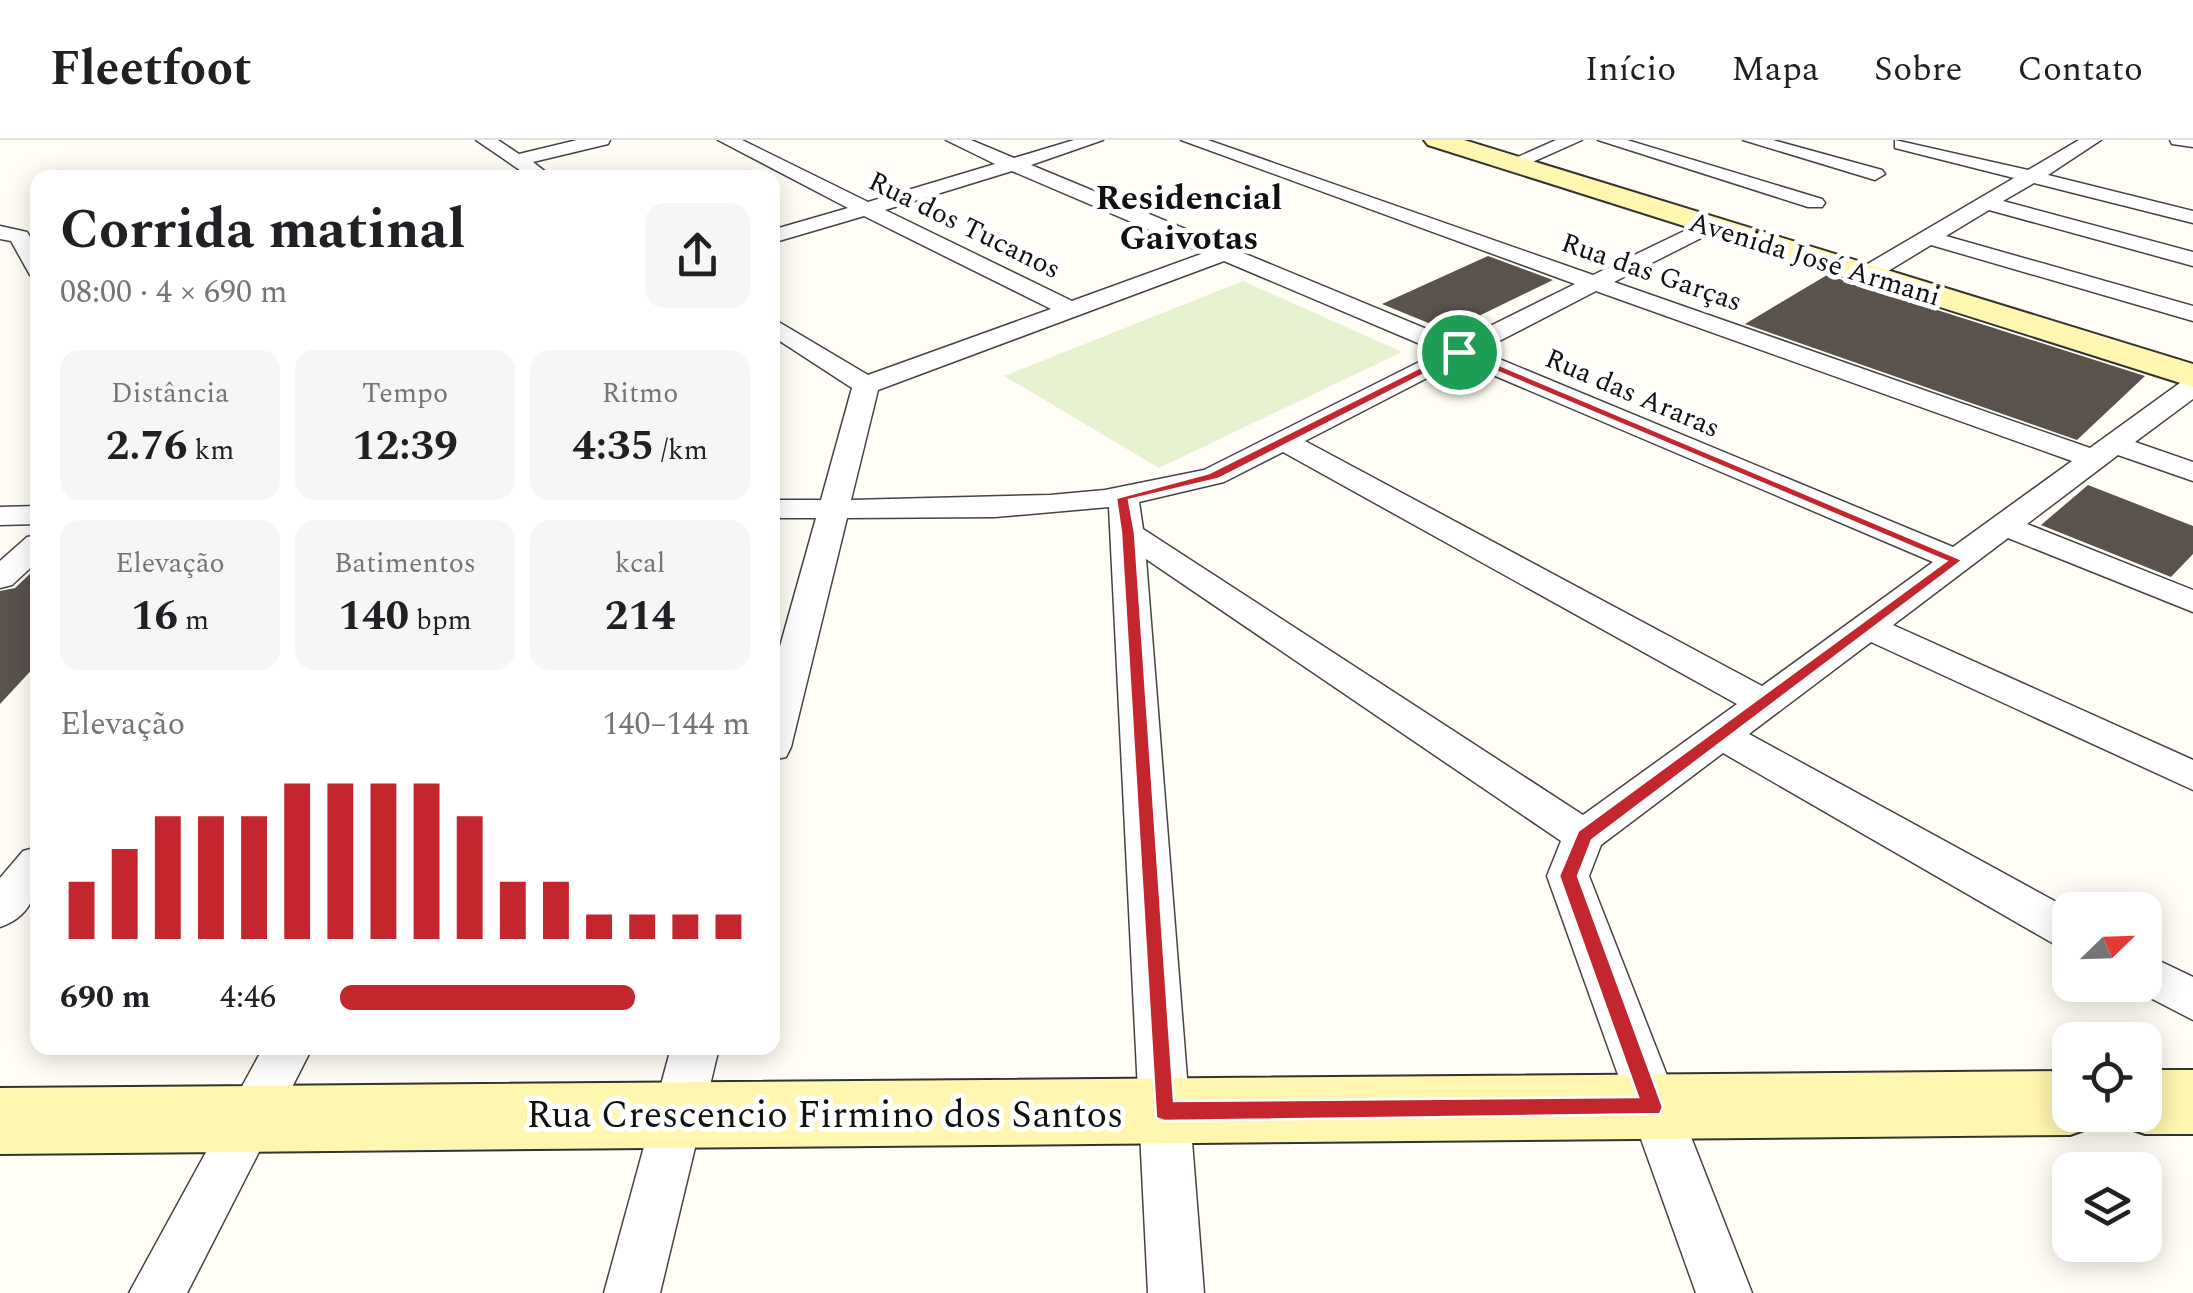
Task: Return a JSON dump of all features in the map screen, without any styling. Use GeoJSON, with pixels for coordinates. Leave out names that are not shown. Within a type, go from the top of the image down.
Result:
{"type":"FeatureCollection","features":[{"type":"Feature","properties":{"kind":"street"},"geometry":{"type":"LineString","coordinates":[[485,140],[532,170]]}},
{"type":"Feature","properties":{"kind":"street"},"geometry":{"type":"LineString","coordinates":[[516,160],[601,140]]}},
{"type":"Feature","properties":{"kind":"street","name":"Rua dos Tucanos"},"geometry":{"type":"LineString","coordinates":[[728,140],[1068,308]]}},
{"type":"Feature","properties":{"kind":"street","name":"Rua das Araras"},"geometry":{"type":"LineString","coordinates":[[955,140],[1956,560]]}},
{"type":"Feature","properties":{"kind":"street"},"geometry":{"type":"LineString","coordinates":[[780,235],[1094,140]]}},
{"type":"Feature","properties":{"kind":"street","name":"Rua das Garças"},"geometry":{"type":"LineString","coordinates":[[1190,140],[1595,283],[2103,452],[2193,472]]}},
{"type":"Feature","properties":{"kind":"street","name":"Avenida José Armani"},"geometry":{"type":"LineString","coordinates":[[1437,140],[2193,376]]}},
{"type":"Feature","properties":{"kind":"street"},"geometry":{"type":"LineString","coordinates":[[1512,164],[1572,140]]}},
{"type":"Feature","properties":{"kind":"street"},"geometry":{"type":"LineString","coordinates":[[1607,140],[1814,202]]}},
{"type":"Feature","properties":{"kind":"street"},"geometry":{"type":"LineString","coordinates":[[1752,140],[1875,174]]}},
{"type":"Feature","properties":{"kind":"street"},"geometry":{"type":"LineString","coordinates":[[1867,274],[2092,140]]}},
{"type":"Feature","properties":{"kind":"street"},"geometry":{"type":"LineString","coordinates":[[2179,140],[2193,142]]}},
{"type":"Feature","properties":{"kind":"street"},"geometry":{"type":"LineString","coordinates":[[1902,144],[2193,217]]}},
{"type":"Feature","properties":{"kind":"street"},"geometry":{"type":"LineString","coordinates":[[1986,203],[2193,259]]}},
{"type":"Feature","properties":{"kind":"street"},"geometry":{"type":"LineString","coordinates":[[1125,516],[1214,476],[1709,225]]}},
{"type":"Feature","properties":{"kind":"street"},"geometry":{"type":"LineString","coordinates":[[0,232],[19,237],[30,256]]}},
{"type":"Feature","properties":{"kind":"street"},"geometry":{"type":"LineString","coordinates":[[1928,238],[2193,314]]}},
{"type":"Feature","properties":{"kind":"street"},"geometry":{"type":"LineString","coordinates":[[866,384],[1224,253]]}},
{"type":"Feature","properties":{"kind":"street"},"geometry":{"type":"LineString","coordinates":[[780,329],[866,384]]}},
{"type":"Feature","properties":{"kind":"street"},"geometry":{"type":"LineString","coordinates":[[780,716],[866,384]]}},
{"type":"Feature","properties":{"kind":"street"},"geometry":{"type":"LineString","coordinates":[[1724,1293],[1568,876],[1584,836],[2193,386]]}},
{"type":"Feature","properties":{"kind":"street"},"geometry":{"type":"LineString","coordinates":[[1284,441],[1762,702]]}},
{"type":"Feature","properties":{"kind":"street"},"geometry":{"type":"LineString","coordinates":[[780,508],[1050,506],[1125,516],[1584,836]]}},
{"type":"Feature","properties":{"kind":"street"},"geometry":{"type":"LineString","coordinates":[[1125,516],[1176,1293]]}},
{"type":"Feature","properties":{"kind":"street"},"geometry":{"type":"LineString","coordinates":[[0,539],[25,522]]}},
{"type":"Feature","properties":{"kind":"street"},"geometry":{"type":"LineString","coordinates":[[0,578],[25,522]]}},
{"type":"Feature","properties":{"kind":"street"},"geometry":{"type":"LineString","coordinates":[[2004,525],[2193,602]]}},
{"type":"Feature","properties":{"kind":"street"},"geometry":{"type":"LineString","coordinates":[[1866,626],[2193,776]]}},
{"type":"Feature","properties":{"kind":"street"},"geometry":{"type":"LineString","coordinates":[[1718,734],[2052,921]]}},
{"type":"Feature","properties":{"kind":"street"},"geometry":{"type":"LineString","coordinates":[[0,909],[30,873]]}},
{"type":"Feature","properties":{"kind":"street"},"geometry":{"type":"LineString","coordinates":[[2162,983],[2193,1000]]}},
{"type":"Feature","properties":{"kind":"street"},"geometry":{"type":"LineString","coordinates":[[157,1293],[284,1055]]}},
{"type":"Feature","properties":{"kind":"street"},"geometry":{"type":"LineString","coordinates":[[632,1293],[693,1055]]}},
{"type":"Feature","properties":{"kind":"street"},"geometry":{"type":"LineString","coordinates":[[2162,1102],[2193,1102]]}},
{"type":"Feature","properties":{"kind":"street","name":"Rua Crescencio Firmino dos Santos"},"geometry":{"type":"LineString","coordinates":[[0,1121],[2052,1103]]}},
{"type":"Feature","properties":{"kind":"green space"},"geometry":{"type":"Polygon","coordinates":[[[1243,281],[1402,352],[1159,468],[1004,376],[1243,281]]]}},
{"type":"Feature","properties":{"kind":"building"},"geometry":{"type":"Polygon","coordinates":[[[1488,256],[1553,280],[1448,331],[1382,304],[1488,256]]]}},
{"type":"Feature","properties":{"kind":"building"},"geometry":{"type":"Polygon","coordinates":[[[1827,275],[2145,376],[2077,440],[1745,324],[1827,275]]]}},
{"type":"Feature","properties":{"kind":"building"},"geometry":{"type":"Polygon","coordinates":[[[2088,485],[2193,526],[2193,554],[2171,577],[2041,525],[2088,485]]]}},
{"type":"Feature","properties":{"kind":"building"},"geometry":{"type":"Polygon","coordinates":[[[30,574],[30,672],[0,704],[0,591],[15,588],[30,574]]]}},
{"type":"Feature","properties":{"kind":"district","name":"Residencial Gaivotas"},"geometry":{"type":"Point","coordinates":[1189,217]}},
{"type":"Feature","properties":{"kind":"route"},"geometry":{"type":"LineString","coordinates":[[1459,352],[1956,560],[1584,836],[1568,876],[1652,1107],[1164,1111],[1128,533],[1122,498],[1214,476],[1459,352]]}}]}
